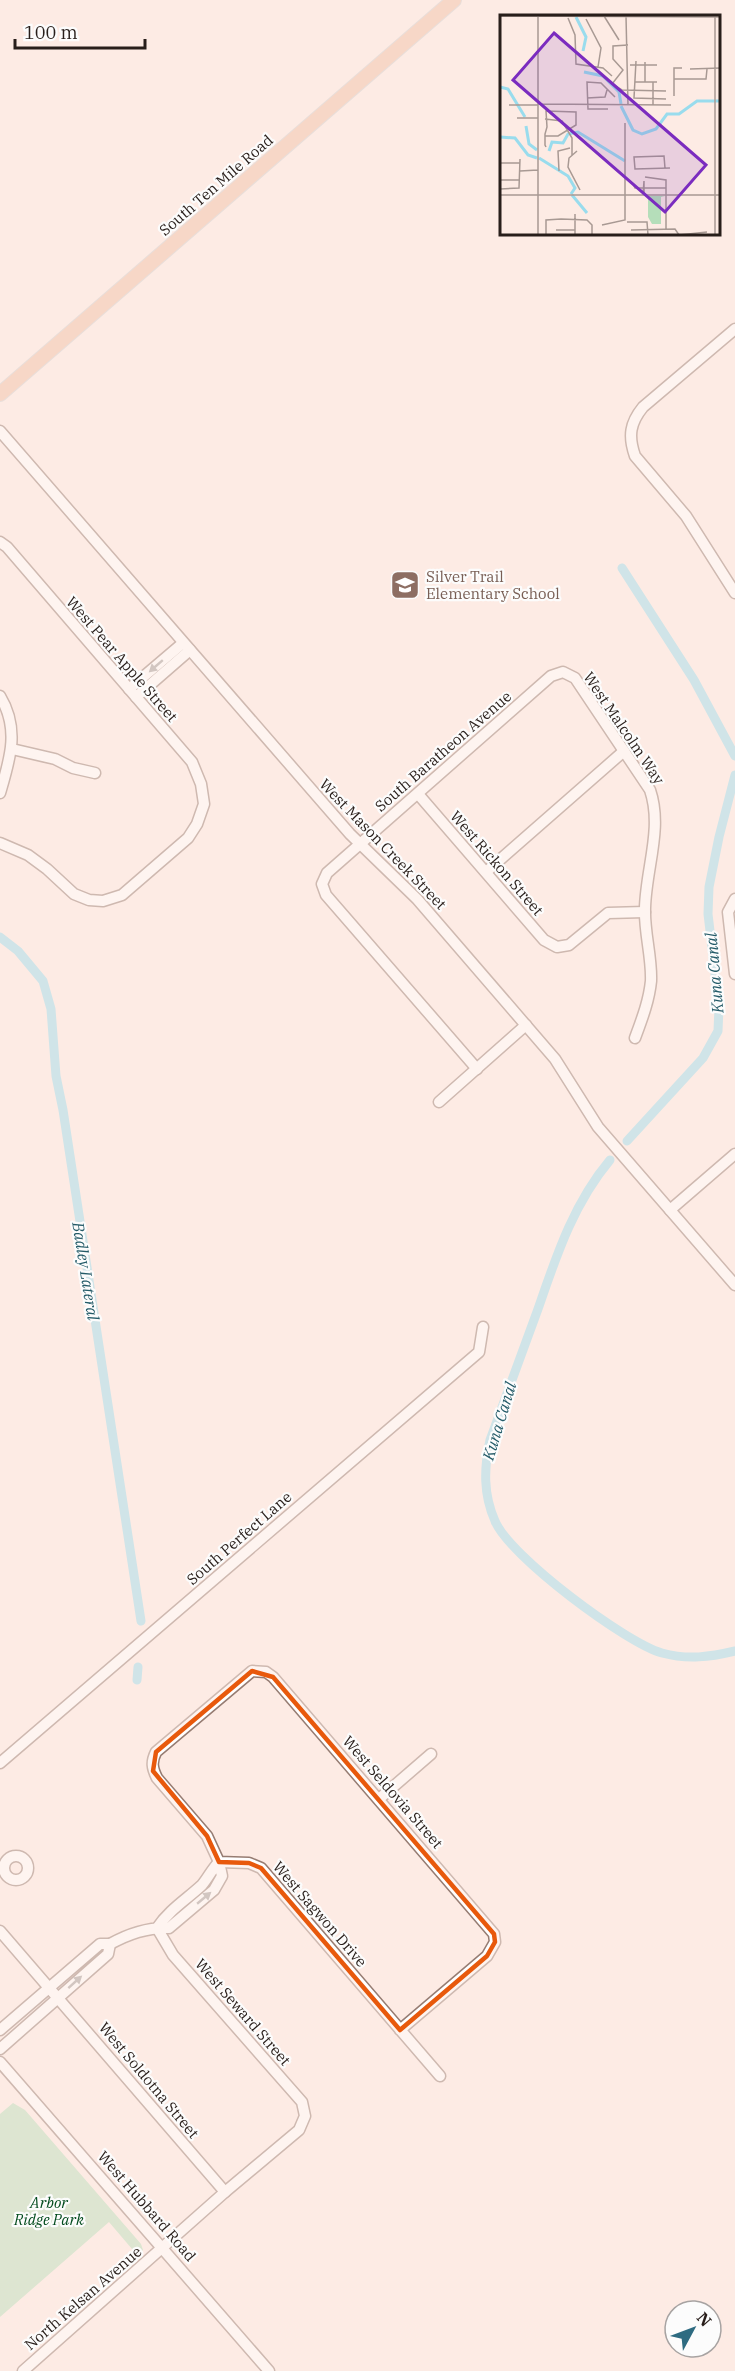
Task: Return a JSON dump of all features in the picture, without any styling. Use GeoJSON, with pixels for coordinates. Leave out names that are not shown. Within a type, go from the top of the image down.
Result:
{"type":"FeatureCollection","features":[{"type":"Feature","properties":{"kind":"main road","name":"South Ten Mile Road"},"geometry":{"type":"LineString","coordinates":[[0,394],[454,0]]}},
{"type":"Feature","properties":{"kind":"street"},"geometry":{"type":"LineString","coordinates":[[735,329],[643,407],[634,417],[630,431],[635,456],[686,516],[735,593]]}},
{"type":"Feature","properties":{"kind":"street","name":"West Mason Creek Street"},"geometry":{"type":"LineString","coordinates":[[0,431],[186,647],[361,844],[417,899],[526,1025],[555,1059],[598,1127],[735,1285]]}},
{"type":"Feature","properties":{"kind":"street","name":"West Pear Apple Street"},"geometry":{"type":"LineString","coordinates":[[0,542],[7,547],[192,762],[201,784],[204,804],[197,824],[188,838],[122,895],[103,902],[74,894],[28,855],[0,843]]}},
{"type":"Feature","properties":{"kind":"street"},"geometry":{"type":"LineString","coordinates":[[132,693],[186,647]]}},
{"type":"Feature","properties":{"kind":"street","name":"South Baratheon Avenue"},"geometry":{"type":"LineString","coordinates":[[477,1069],[326,895],[322,884],[327,873],[551,676],[563,672]]}},
{"type":"Feature","properties":{"kind":"street","name":"West Malcolm Way"},"geometry":{"type":"LineString","coordinates":[[563,672],[575,678],[650,790],[654,804],[656,819],[645,912],[645,932],[651,978],[648,1003],[635,1038]]}},
{"type":"Feature","properties":{"kind":"street"},"geometry":{"type":"LineString","coordinates":[[0,793],[12,749],[10,723],[2,699]]}},
{"type":"Feature","properties":{"kind":"street"},"geometry":{"type":"LineString","coordinates":[[12,749],[55,759],[73,768],[95,773]]}},
{"type":"Feature","properties":{"kind":"street"},"geometry":{"type":"LineString","coordinates":[[486,872],[624,751]]}},
{"type":"Feature","properties":{"kind":"street","name":"West Rickon Street"},"geometry":{"type":"LineString","coordinates":[[418,794],[544,940],[556,947],[569,945],[608,913],[645,912]]}},
{"type":"Feature","properties":{"kind":"street"},"geometry":{"type":"LineString","coordinates":[[735,899],[728,912],[735,974]]}},
{"type":"Feature","properties":{"kind":"street"},"geometry":{"type":"LineString","coordinates":[[439,1102],[526,1025]]}},
{"type":"Feature","properties":{"kind":"street"},"geometry":{"type":"LineString","coordinates":[[670,1210],[735,1154]]}},
{"type":"Feature","properties":{"kind":"street","name":"South Perfect Lane"},"geometry":{"type":"LineString","coordinates":[[0,1763],[479,1352],[483,1327]]}},
{"type":"Feature","properties":{"kind":"street","name":"West Seldovia Street"},"geometry":{"type":"LineString","coordinates":[[219,1862],[207,1836],[157,1778],[152,1764],[156,1752],[246,1675],[258,1670],[273,1677],[494,1934],[495,1942],[487,1956],[400,2030]]}},
{"type":"Feature","properties":{"kind":"street"},"geometry":{"type":"LineString","coordinates":[[379,1799],[431,1755]]}},
{"type":"Feature","properties":{"kind":"street"},"geometry":{"type":"LineString","coordinates":[[0,2030],[100,1944],[110,1944],[133,1933],[169,1928],[214,1890],[222,1876],[219,1862]]}},
{"type":"Feature","properties":{"kind":"street","name":"West Sagwon Drive"},"geometry":{"type":"LineString","coordinates":[[219,1862],[249,1863],[261,1868],[440,2076]]}},
{"type":"Feature","properties":{"kind":"street","name":"West Seward Street"},"geometry":{"type":"LineString","coordinates":[[157,1928],[174,1955],[302,2102],[305,2116]]}},
{"type":"Feature","properties":{"kind":"street","name":"West Soldotna Street"},"geometry":{"type":"LineString","coordinates":[[0,1931],[225,2192]]}},
{"type":"Feature","properties":{"kind":"street"},"geometry":{"type":"LineString","coordinates":[[0,2049],[108,1953],[110,1944]]}},
{"type":"Feature","properties":{"kind":"street","name":"West Hubbard Road"},"geometry":{"type":"LineString","coordinates":[[0,2062],[269,2371]]}},
{"type":"Feature","properties":{"kind":"street","name":"North Kelsan Avenue"},"geometry":{"type":"LineString","coordinates":[[23,2371],[225,2192],[299,2130],[305,2116]]}},
{"type":"Feature","properties":{"kind":"highlighted area"},"geometry":{"type":"Polygon","coordinates":[[[252,1671],[273,1677],[494,1934],[495,1942],[487,1956],[400,2030],[261,1868],[249,1863],[219,1862],[207,1836],[153,1771],[156,1752],[252,1671]]]}},
{"type":"Feature","properties":{"kind":"green space","name":"Arbor Ridge Park"},"geometry":{"type":"Polygon","coordinates":[[[13,2103],[25,2110],[141,2244],[143,2250],[138,2256],[109,2222],[0,2317],[0,2114],[13,2103]]]}},
{"type":"Feature","properties":{"kind":"waterway","name":"Kuna Canal"},"geometry":{"type":"LineString","coordinates":[[622,568],[694,680],[735,756]]}},
{"type":"Feature","properties":{"kind":"waterway","name":"Kuna Canal"},"geometry":{"type":"LineString","coordinates":[[627,1141],[703,1058],[718,1031],[719,1007],[708,914],[709,887],[735,775]]}},
{"type":"Feature","properties":{"kind":"waterway","name":"Badley Lateral"},"geometry":{"type":"LineString","coordinates":[[0,937],[18,951],[43,981],[51,1009],[56,1076],[141,1621]]}},
{"type":"Feature","properties":{"kind":"waterway","name":"Kuna Canal"},"geometry":{"type":"LineString","coordinates":[[610,1160],[586,1195],[567,1232],[490,1440],[486,1471],[488,1501],[495,1521],[522,1555],[544,1576],[623,1633],[645,1646],[672,1655],[699,1657],[735,1651]]}},
{"type":"Feature","properties":{"kind":"waterway","name":"Badley Lateral"},"geometry":{"type":"LineString","coordinates":[[137,1680],[138,1667]]}},
{"type":"Feature","properties":{"kind":"place","name":"Silver Trail Elementary School"},"geometry":{"type":"Point","coordinates":[405,585]}}]}
